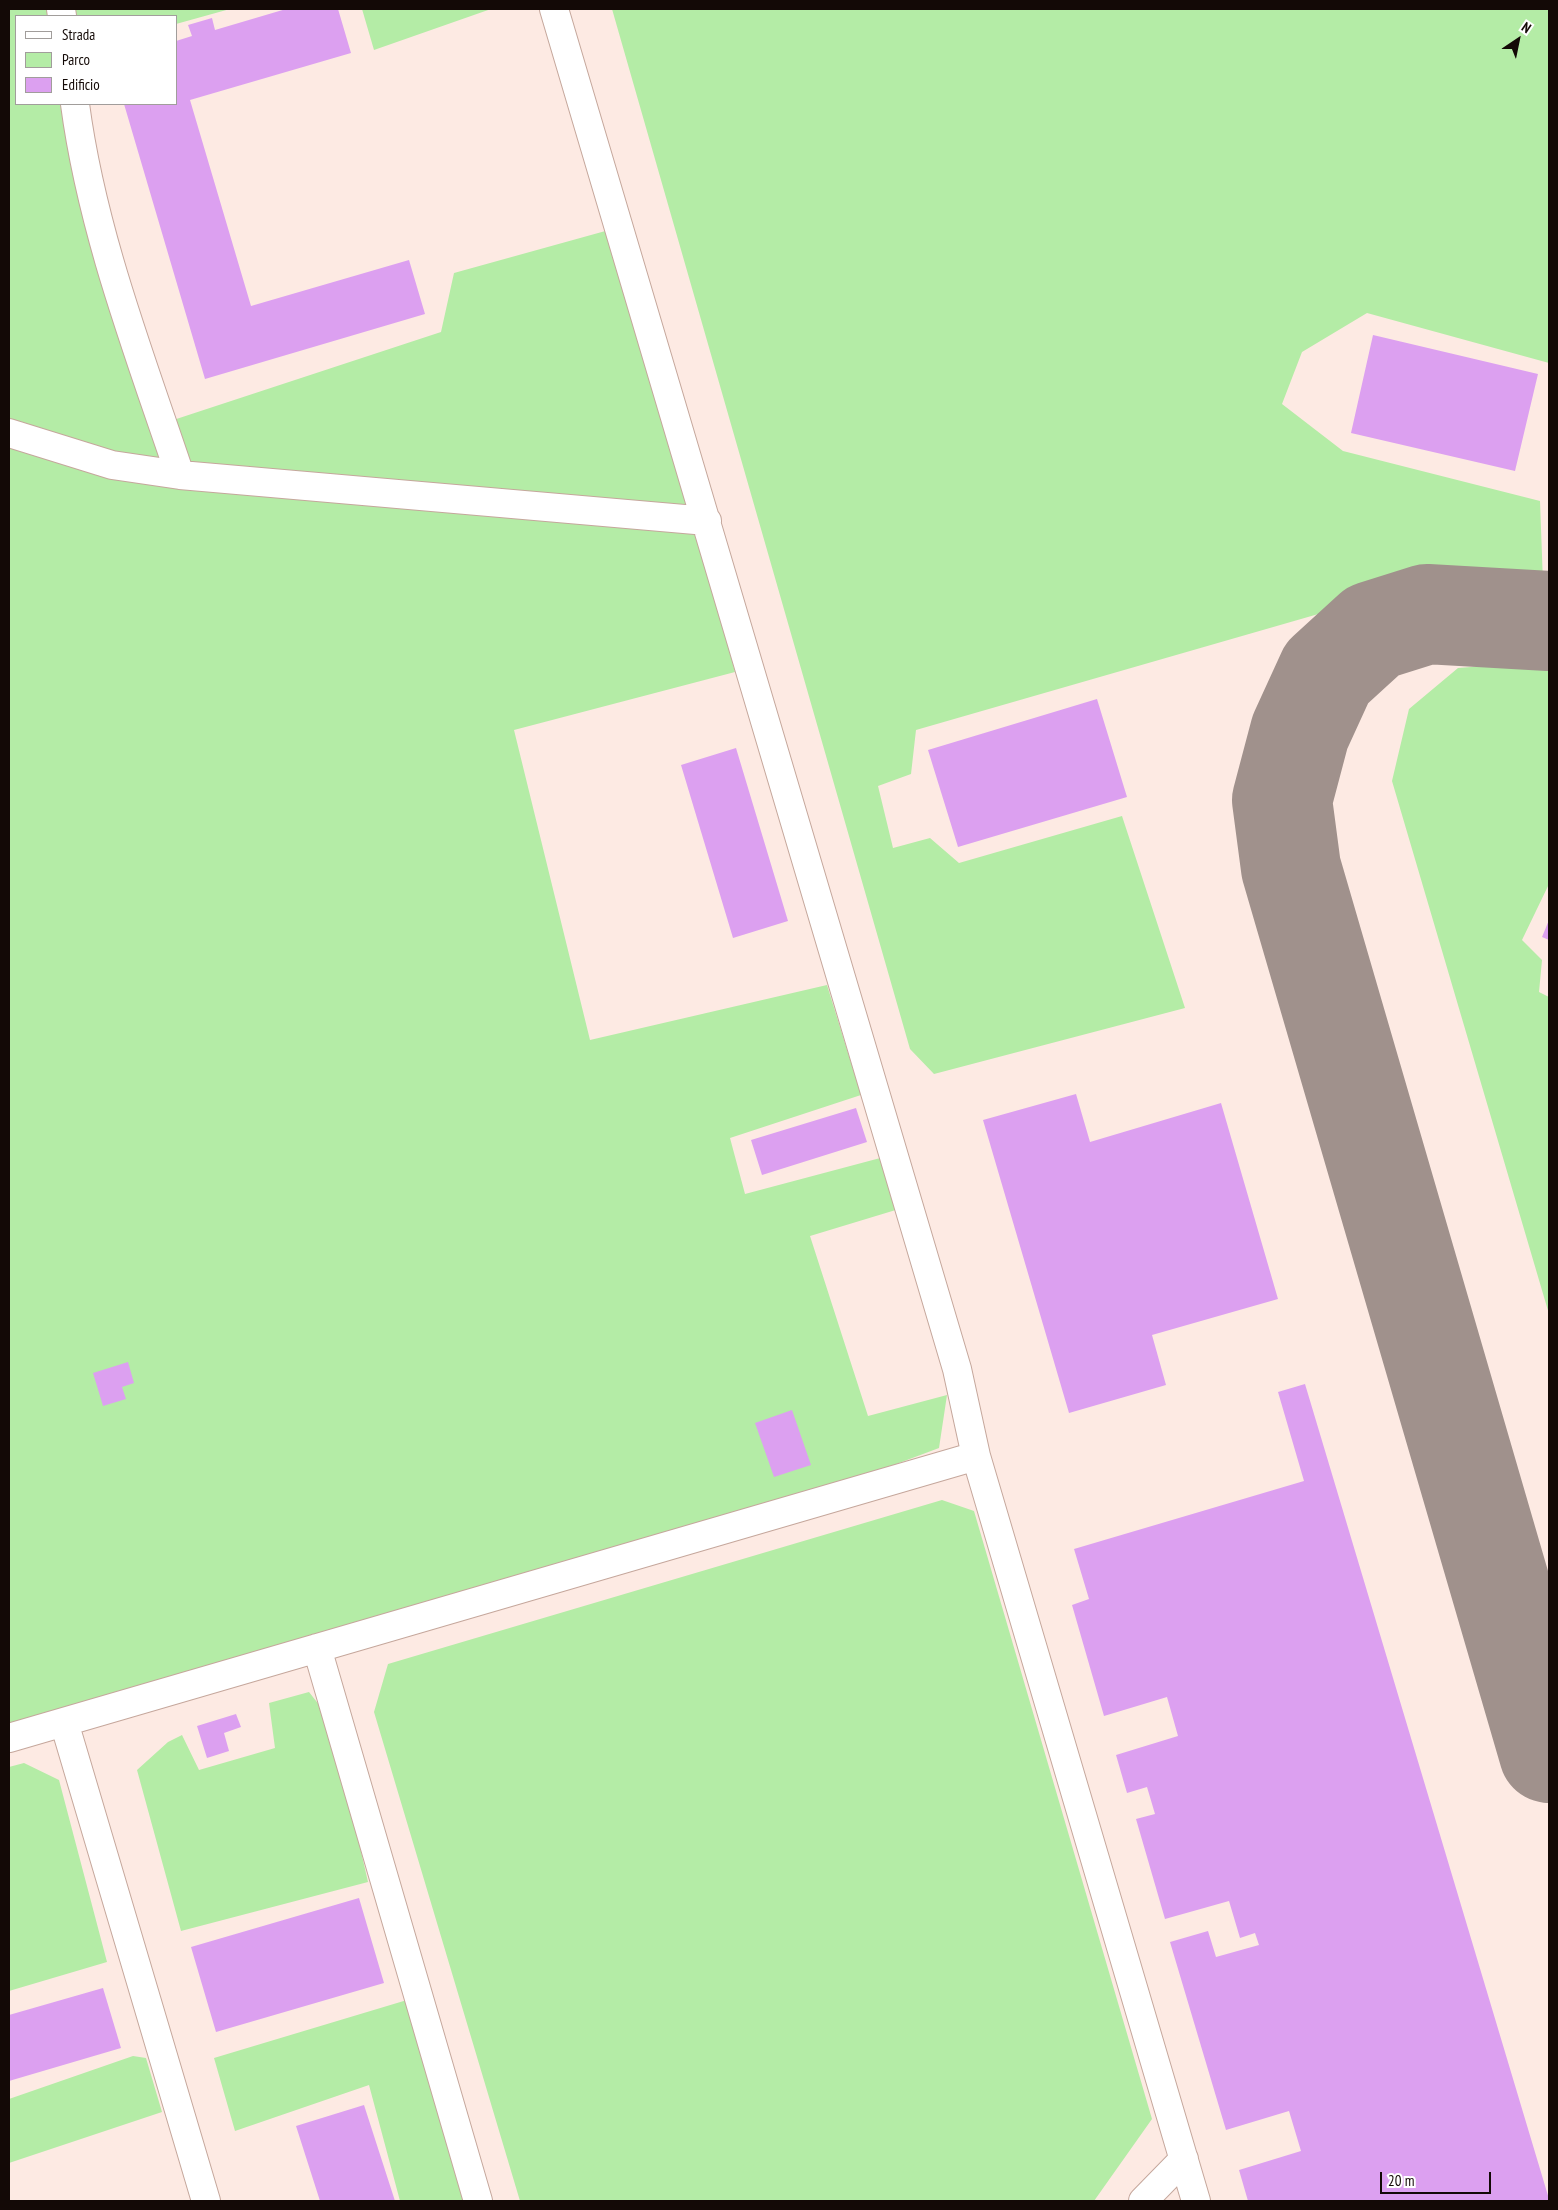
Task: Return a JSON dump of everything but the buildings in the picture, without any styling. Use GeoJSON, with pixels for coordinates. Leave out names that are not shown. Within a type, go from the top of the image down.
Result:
{"type":"FeatureCollection","features":[{"type":"Feature","properties":{"kind":"lane"},"geometry":{"type":"LineString","coordinates":[[554,9],[957,1369],[976,1456],[1196,2201]]}},
{"type":"Feature","properties":{"kind":"lane"},"geometry":{"type":"LineString","coordinates":[[74,105],[80,140],[106,253],[180,475]]}},
{"type":"Feature","properties":{"kind":"lane"},"geometry":{"type":"LineString","coordinates":[[9,433],[112,465],[180,475],[707,521]]}},
{"type":"Feature","properties":{"kind":"lane"},"geometry":{"type":"LineString","coordinates":[[9,1738],[976,1456]]}},
{"type":"Feature","properties":{"kind":"lane"},"geometry":{"type":"LineString","coordinates":[[317,1648],[478,2201]]}},
{"type":"Feature","properties":{"kind":"lane"},"geometry":{"type":"LineString","coordinates":[[64,1722],[206,2201]]}},
{"type":"Feature","properties":{"kind":"lane"},"geometry":{"type":"LineString","coordinates":[[1143,2201],[1184,2159]]}},
{"type":"Feature","properties":{"kind":"green space"},"geometry":{"type":"Polygon","coordinates":[[[9,9],[230,9],[178,23],[178,15],[15,15],[15,105],[63,105],[152,427],[441,332],[454,273],[609,230],[685,478],[735,672],[514,730],[590,1040],[827,985],[861,1095],[730,1138],[745,1194],[884,1157],[899,1209],[810,1236],[868,1416],[947,1395],[939,1448],[883,1469],[9,1726],[9,9]]]}},
{"type":"Feature","properties":{"kind":"green space"},"geometry":{"type":"Polygon","coordinates":[[[362,9],[491,9],[374,50],[362,9]]]}},
{"type":"Feature","properties":{"kind":"green space"},"geometry":{"type":"Polygon","coordinates":[[[612,9],[1549,9],[1549,363],[1367,313],[1302,352],[1282,404],[1343,451],[1540,501],[1543,583],[1360,602],[916,730],[911,774],[878,786],[893,848],[930,838],[959,863],[1122,816],[1185,1008],[934,1074],[910,1049],[612,9]]]}},
{"type":"Feature","properties":{"kind":"green space"},"geometry":{"type":"Polygon","coordinates":[[[1549,661],[1549,884],[1522,940],[1542,960],[1539,992],[1549,997],[1549,1314],[1392,781],[1409,709],[1458,668],[1549,661]]]}},
{"type":"Feature","properties":{"kind":"green space"},"geometry":{"type":"Polygon","coordinates":[[[942,1500],[974,1511],[1152,2119],[1094,2201],[520,2201],[374,1712],[388,1664],[942,1500]]]}},
{"type":"Feature","properties":{"kind":"green space"},"geometry":{"type":"Polygon","coordinates":[[[309,1692],[331,1720],[368,1882],[181,1931],[137,1770],[168,1742],[182,1735],[199,1770],[275,1748],[269,1703],[309,1692]]]}},
{"type":"Feature","properties":{"kind":"green space"},"geometry":{"type":"Polygon","coordinates":[[[24,1763],[59,1780],[107,1962],[9,1991],[9,1767],[24,1763]]]}},
{"type":"Feature","properties":{"kind":"green space"},"geometry":{"type":"Polygon","coordinates":[[[407,2000],[469,2201],[400,2201],[369,2085],[235,2131],[214,2058],[407,2000]]]}},
{"type":"Feature","properties":{"kind":"green space"},"geometry":{"type":"Polygon","coordinates":[[[133,2056],[146,2058],[162,2112],[9,2163],[9,2099],[133,2056]]]}},
{"type":"Feature","properties":{"kind":"taxiway"},"geometry":{"type":"LineString","coordinates":[[1549,621],[1427,614],[1373,631],[1327,673],[1300,732],[1282,800],[1291,868],[1549,1753]]}}]}
